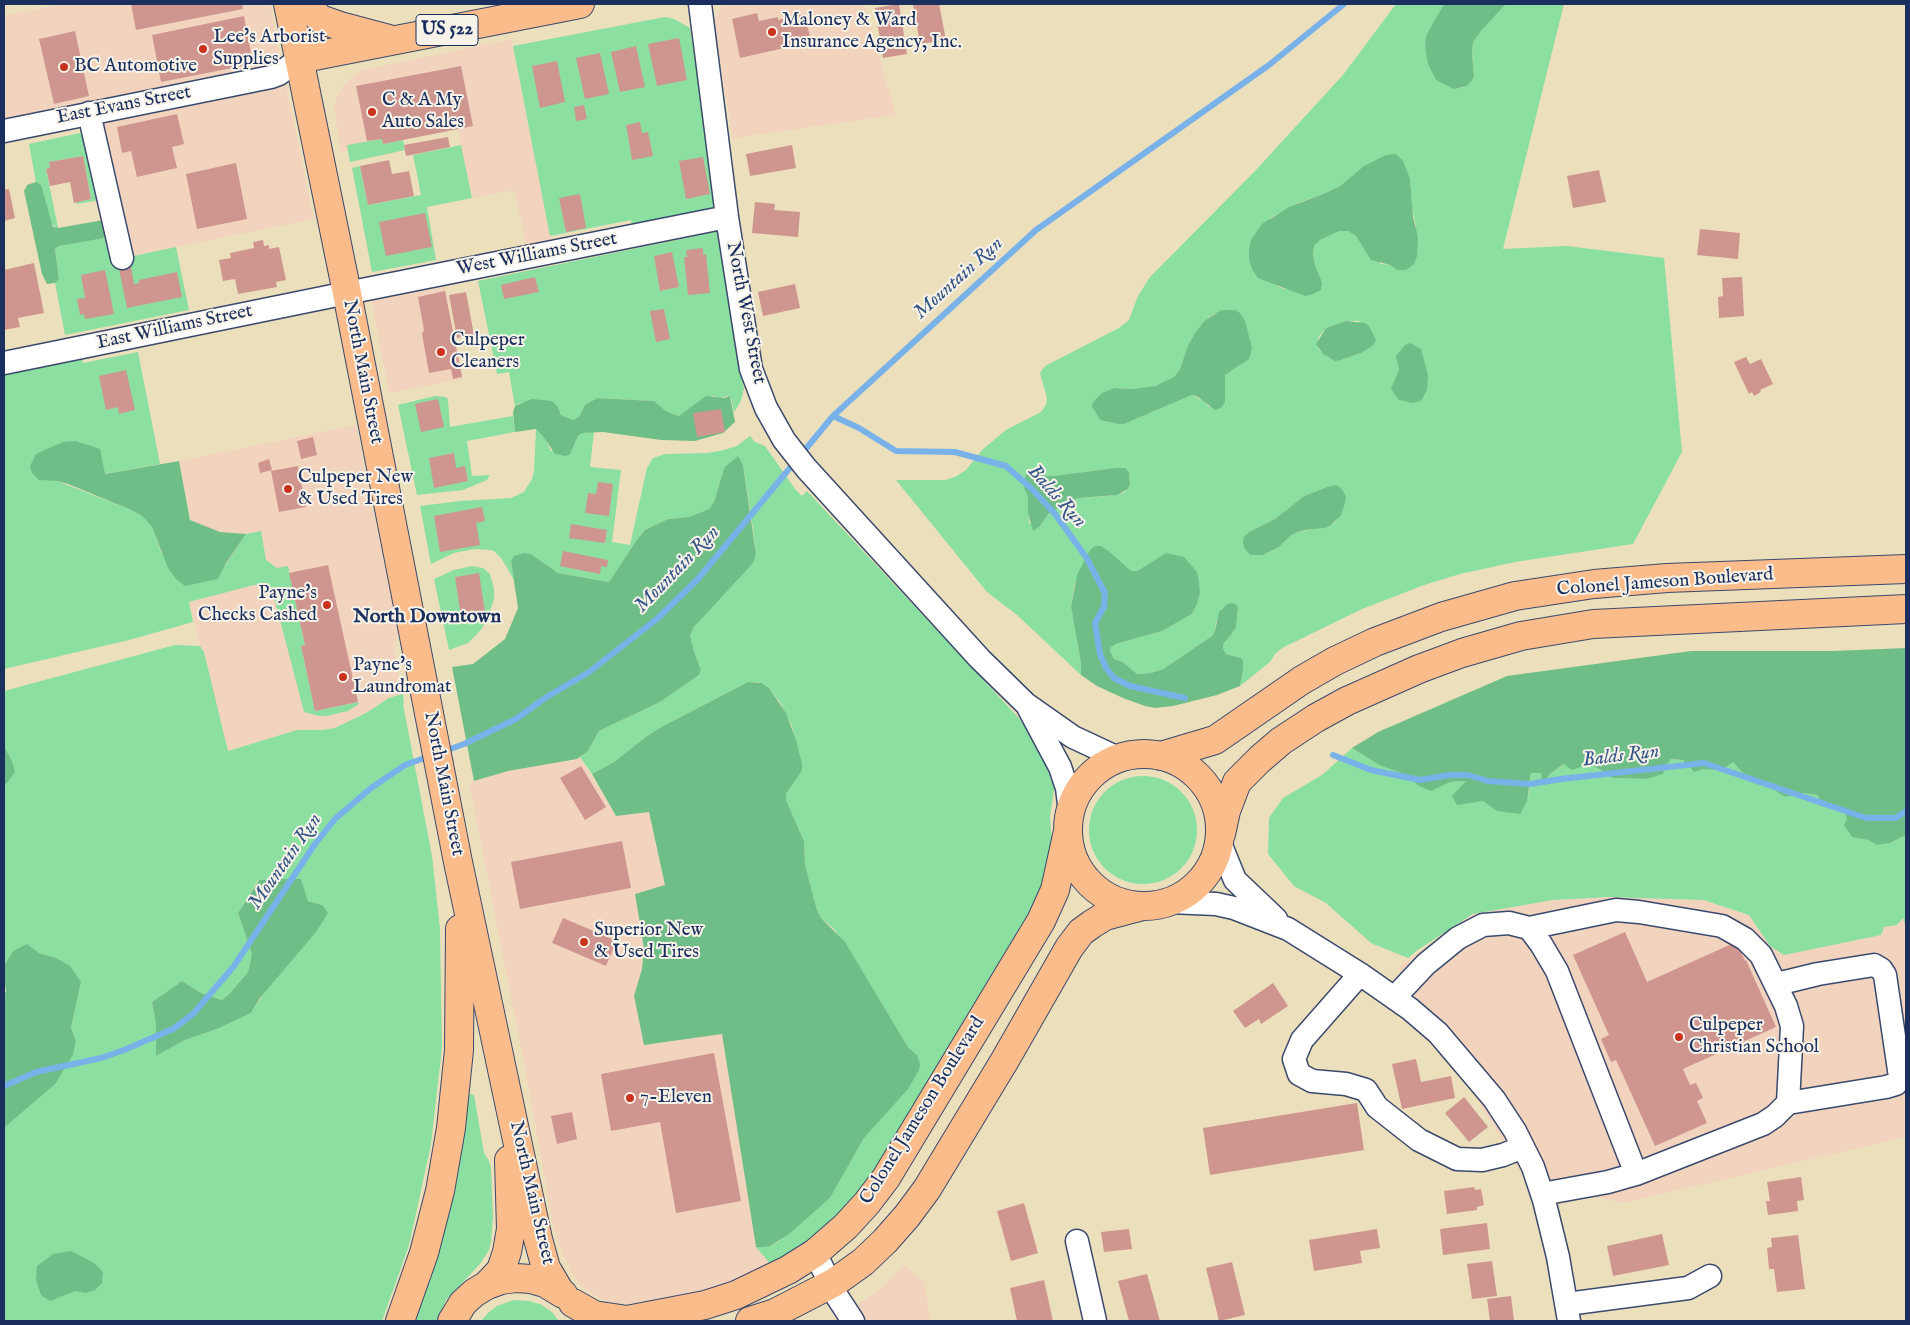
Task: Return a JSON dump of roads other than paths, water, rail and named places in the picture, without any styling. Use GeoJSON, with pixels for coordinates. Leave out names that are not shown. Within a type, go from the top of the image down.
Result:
{"type":"FeatureCollection","features":[{"type":"Feature","properties":{"kind":"main road","name":"North Main Street"},"geometry":{"type":"LineString","coordinates":[[288,4],[458,862],[538,1239],[546,1268],[572,1305]]}},
{"type":"Feature","properties":{"kind":"main road","name":"US 522"},"geometry":{"type":"LineString","coordinates":[[306,4],[320,19],[396,41]]}},
{"type":"Feature","properties":{"kind":"main road","name":"US 522"},"geometry":{"type":"LineString","coordinates":[[299,60],[396,41],[512,10],[580,4]]}},
{"type":"Feature","properties":{"kind":"main road","name":"Colonel Jameson Boulevard"},"geometry":{"type":"LineString","coordinates":[[1161,756],[1216,740],[1302,680],[1335,661],[1375,642],[1441,617],[1515,596],[1594,584],[1667,578],[1906,569]]}},
{"type":"Feature","properties":{"kind":"main road","name":"Colonel Jameson Boulevard"},"geometry":{"type":"LineString","coordinates":[[1220,838],[1226,812],[1237,782],[1281,741],[1347,701],[1419,669],[1462,654],[1521,636],[1593,624],[1906,609]]}},
{"type":"Feature","properties":{"kind":"main road"},"geometry":{"type":"LineString","coordinates":[[1132,754],[1161,756],[1181,763],[1198,776],[1211,793],[1219,813],[1220,838],[1215,858],[1208,873],[1197,885],[1184,895],[1170,902],[1154,906],[1139,906],[1116,902],[1096,890],[1081,874],[1071,853],[1069,821],[1080,789],[1096,771],[1118,758],[1132,754]]}},
{"type":"Feature","properties":{"kind":"main road","name":"Colonel Jameson Boulevard"},"geometry":{"type":"LineString","coordinates":[[572,1305],[594,1315],[627,1320],[705,1305],[736,1295],[788,1270],[815,1252],[846,1226],[886,1178],[1041,921],[1055,890],[1069,821]]}},
{"type":"Feature","properties":{"kind":"main road"},"geometry":{"type":"LineString","coordinates":[[400,1321],[424,1253],[440,1191],[451,1128],[459,1041],[461,946],[458,862]]}},
{"type":"Feature","properties":{"kind":"main road"},"geometry":{"type":"LineString","coordinates":[[750,1321],[782,1310],[831,1284],[863,1262],[885,1241],[927,1189],[1005,1060],[1069,948],[1082,932],[1105,916],[1139,906]]}},
{"type":"Feature","properties":{"kind":"main road","name":"North Main Street"},"geometry":{"type":"LineString","coordinates":[[487,1285],[501,1270],[507,1252],[511,1229],[508,1094]]}},
{"type":"Feature","properties":{"kind":"main road","name":"North Main Street"},"geometry":{"type":"LineString","coordinates":[[452,1321],[463,1303],[474,1293],[487,1285],[501,1280],[516,1278],[531,1279],[545,1283],[572,1305]]}},
{"type":"Feature","properties":{"kind":"street","name":"North West Street"},"geometry":{"type":"LineString","coordinates":[[700,4],[727,217],[751,369],[766,408],[784,440],[818,482],[980,659],[1026,704],[1073,737],[1118,758]]}},
{"type":"Feature","properties":{"kind":"street","name":"East Evans Street"},"geometry":{"type":"LineString","coordinates":[[4,131],[271,76],[279,74],[299,60]]}},
{"type":"Feature","properties":{"kind":"street"},"geometry":{"type":"LineString","coordinates":[[89,113],[122,258]]}},
{"type":"Feature","properties":{"kind":"street","name":"West Williams Street"},"geometry":{"type":"LineString","coordinates":[[346,293],[727,217]]}},
{"type":"Feature","properties":{"kind":"street","name":"East Williams Street"},"geometry":{"type":"LineString","coordinates":[[4,363],[346,293]]}},
{"type":"Feature","properties":{"kind":"street","name":"North West Street"},"geometry":{"type":"LineString","coordinates":[[1026,704],[1060,767],[1067,788],[1069,821]]}},
{"type":"Feature","properties":{"kind":"street"},"geometry":{"type":"LineString","coordinates":[[1220,838],[1234,880],[1288,929],[1360,974],[1410,1009],[1438,1033],[1494,1099],[1515,1131],[1533,1167],[1558,1257],[1568,1313],[1688,1288],[1710,1276]]}},
{"type":"Feature","properties":{"kind":"street"},"geometry":{"type":"LineString","coordinates":[[1170,902],[1216,904],[1234,908],[1288,929]]}},
{"type":"Feature","properties":{"kind":"street"},"geometry":{"type":"LineString","coordinates":[[1394,998],[1426,964],[1458,938],[1483,925],[1509,923],[1528,928],[1616,910],[1722,926],[1745,938],[1761,955],[1777,984],[1786,1006],[1792,1026],[1788,1103]]}},
{"type":"Feature","properties":{"kind":"street"},"geometry":{"type":"LineString","coordinates":[[1528,928],[1542,944],[1557,971],[1636,1174]]}},
{"type":"Feature","properties":{"kind":"street"},"geometry":{"type":"LineString","coordinates":[[1542,1194],[1608,1182],[1636,1174],[1763,1124],[1775,1116],[1788,1103],[1896,1084],[1900,1077],[1885,975],[1881,969],[1874,965],[1818,974],[1777,984]]}},
{"type":"Feature","properties":{"kind":"street"},"geometry":{"type":"LineString","coordinates":[[1360,974],[1302,1040],[1294,1059],[1299,1074],[1312,1081],[1346,1084],[1366,1090],[1376,1107],[1419,1140],[1456,1159],[1482,1160],[1502,1155],[1523,1146]]}},
{"type":"Feature","properties":{"kind":"street"},"geometry":{"type":"LineString","coordinates":[[1077,1241],[1095,1321]]}},
{"type":"Feature","properties":{"kind":"street"},"geometry":{"type":"LineString","coordinates":[[815,1252],[853,1321]]}},
{"type":"Feature","properties":{"kind":"waterway","name":"Mountain Run"},"geometry":{"type":"LineString","coordinates":[[442,752],[464,744],[516,719],[545,698],[589,672],[657,619],[697,580],[833,416],[1036,230],[1269,65],[1344,4]]}},
{"type":"Feature","properties":{"kind":"waterway","name":"Balds Run"},"geometry":{"type":"LineString","coordinates":[[833,416],[859,428],[896,451],[955,452],[1006,466],[1033,490],[1055,514],[1086,557],[1105,593],[1104,607],[1095,623],[1100,654],[1106,668],[1114,678],[1130,686],[1185,698]]}},
{"type":"Feature","properties":{"kind":"waterway","name":"Balds Run"},"geometry":{"type":"LineString","coordinates":[[1333,755],[1371,770],[1420,780],[1449,775],[1468,775],[1488,781],[1530,784],[1704,763],[1866,818],[1896,818],[1906,811]]}},
{"type":"Feature","properties":{"kind":"waterway","name":"Mountain Run"},"geometry":{"type":"LineString","coordinates":[[4,1086],[36,1072],[101,1058],[124,1050],[173,1029],[193,1014],[234,966],[315,844],[335,819],[371,788],[405,765],[430,756]]}},
{"type":"Feature","properties":{"kind":"place","name":"Maloney & Ward Insurance Agency, Inc."},"geometry":{"type":"Point","coordinates":[772,32]}},
{"type":"Feature","properties":{"kind":"place","name":"Lee's Arborist Supplies"},"geometry":{"type":"Point","coordinates":[203,49]}},
{"type":"Feature","properties":{"kind":"place","name":"BC Automotive"},"geometry":{"type":"Point","coordinates":[64,67]}},
{"type":"Feature","properties":{"kind":"place","name":"C & A My Auto Sales"},"geometry":{"type":"Point","coordinates":[372,112]}},
{"type":"Feature","properties":{"kind":"place","name":"Culpeper Cleaners"},"geometry":{"type":"Point","coordinates":[441,352]}},
{"type":"Feature","properties":{"kind":"place","name":"Culpeper New & Used Tires"},"geometry":{"type":"Point","coordinates":[288,489]}},
{"type":"Feature","properties":{"kind":"place","name":"Payne's Checks Cashed"},"geometry":{"type":"Point","coordinates":[327,605]}},
{"type":"Feature","properties":{"kind":"place","name":"Payne's Laundromat"},"geometry":{"type":"Point","coordinates":[343,677]}},
{"type":"Feature","properties":{"kind":"place","name":"Superior New & Used Tires"},"geometry":{"type":"Point","coordinates":[584,942]}},
{"type":"Feature","properties":{"kind":"place","name":"Culpeper Christian School"},"geometry":{"type":"Point","coordinates":[1679,1037]}},
{"type":"Feature","properties":{"kind":"place","name":"7-Eleven"},"geometry":{"type":"Point","coordinates":[630,1098]}},
{"type":"Feature","properties":{"kind":"district","name":"North Downtown"},"geometry":{"type":"Point","coordinates":[427,618]}}]}
